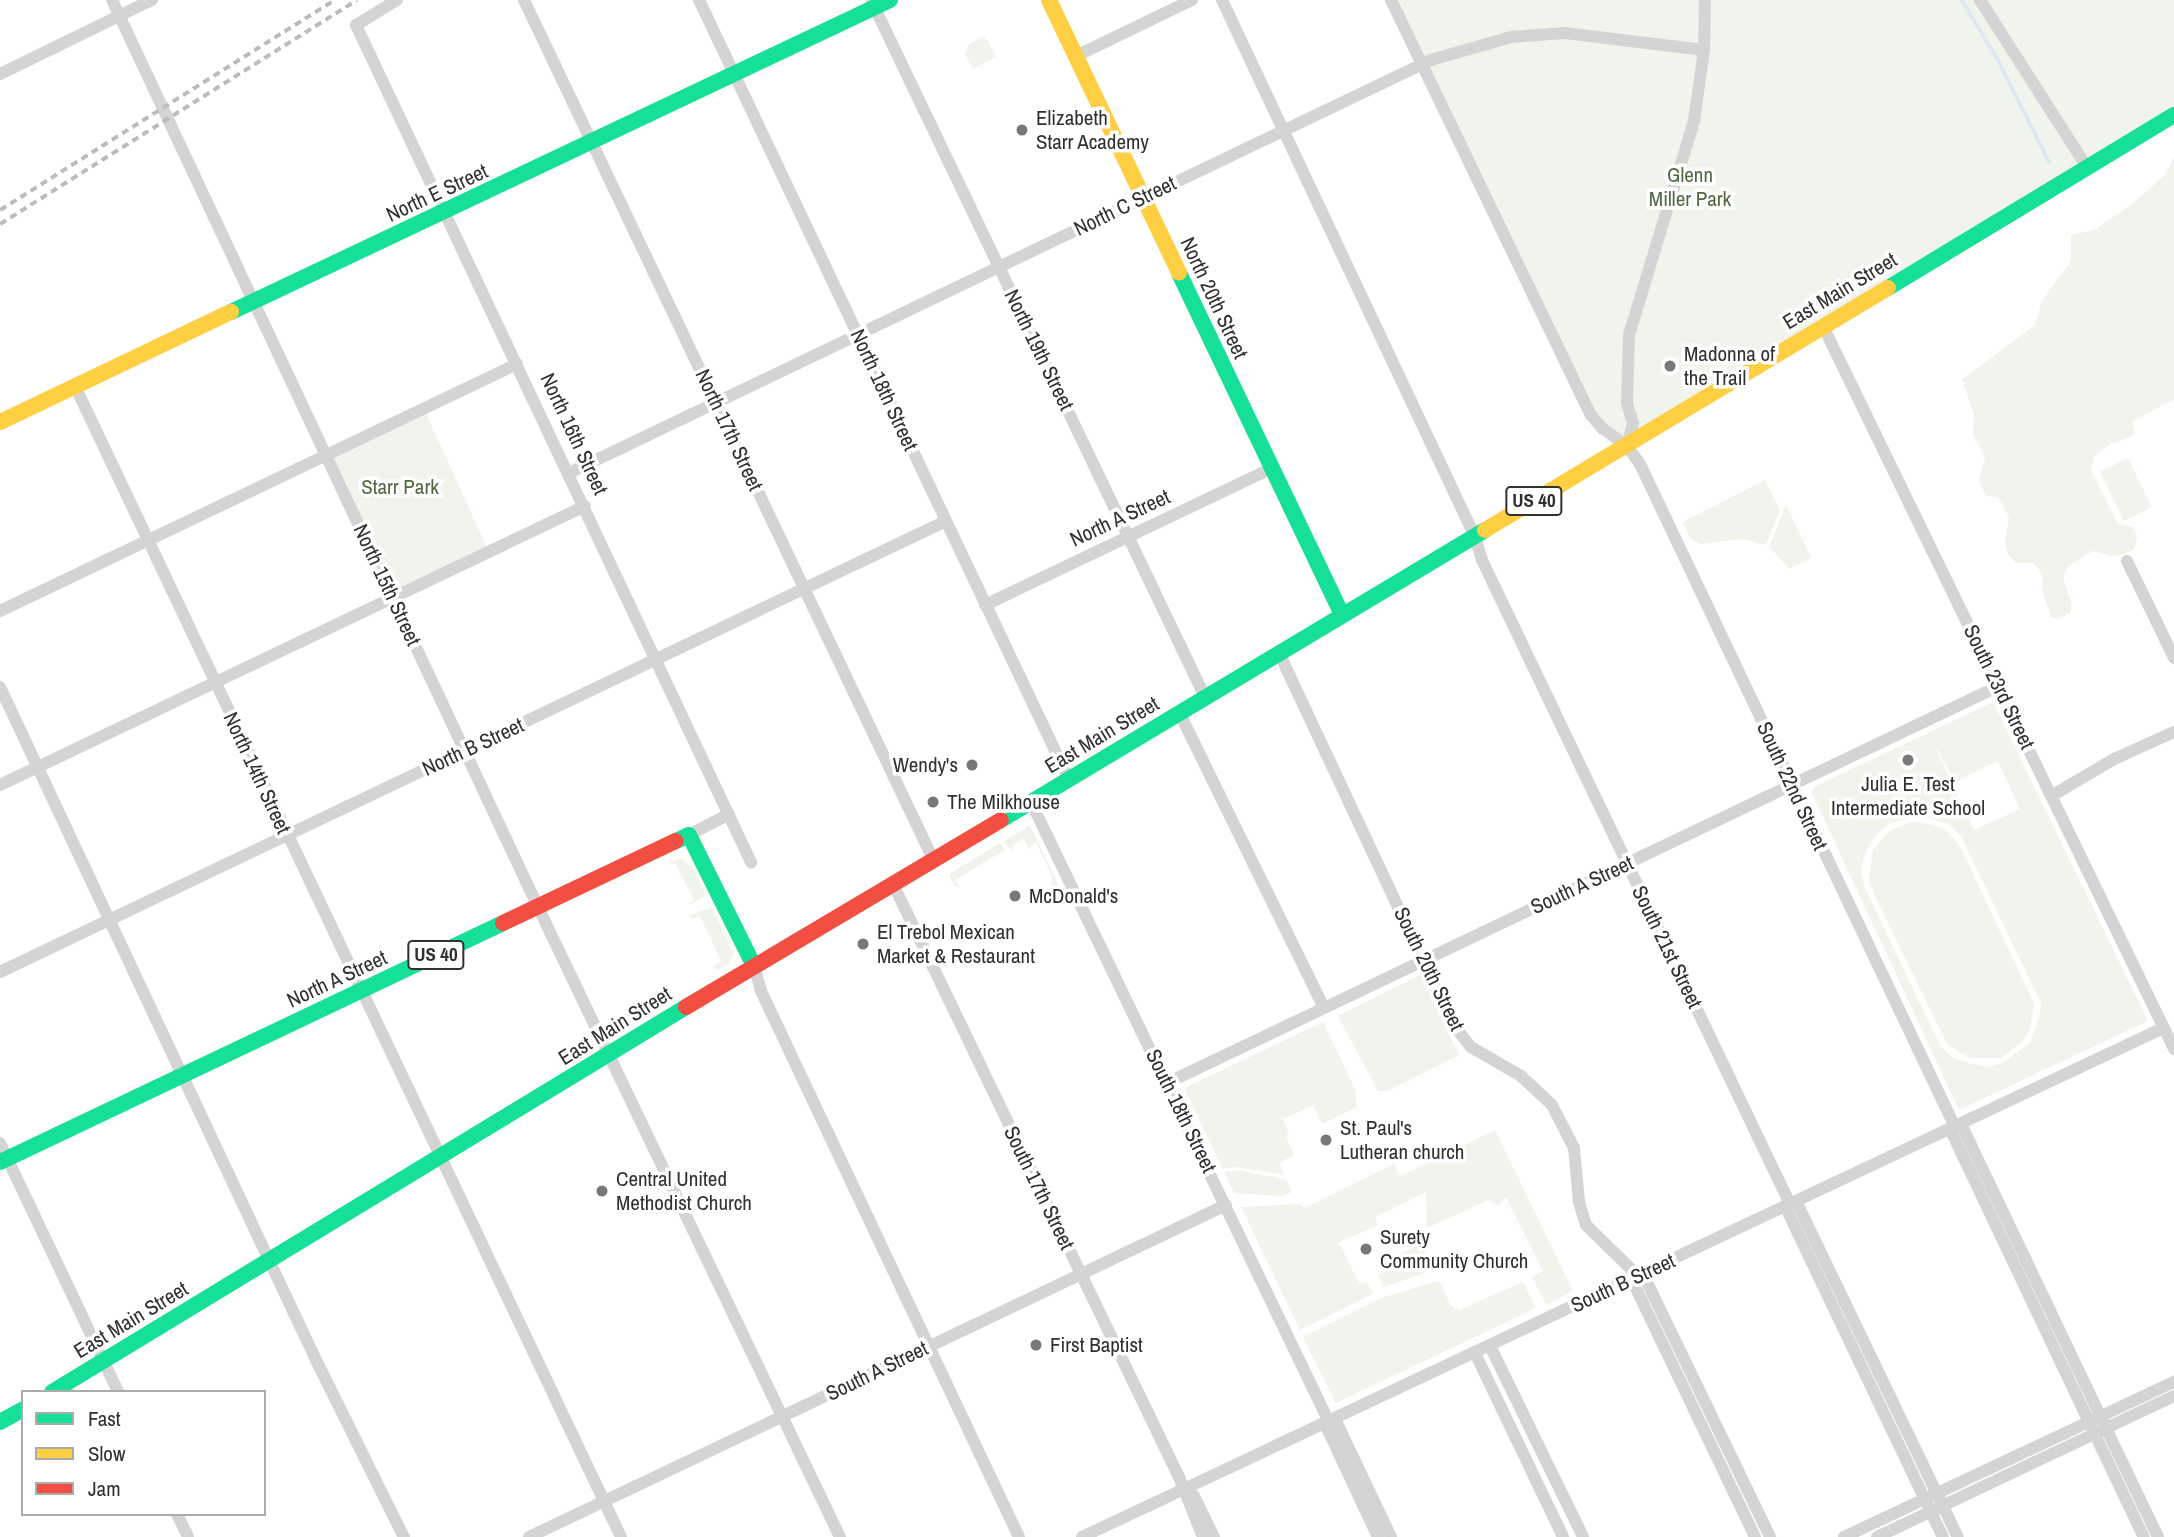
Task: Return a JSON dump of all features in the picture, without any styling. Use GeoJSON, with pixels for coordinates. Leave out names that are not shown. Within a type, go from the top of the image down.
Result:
{"type":"FeatureCollection","features":[{"type":"Feature","properties":{"kind":"main road","name":"North 20th Street"},"geometry":{"type":"LineString","coordinates":[[1049,0],[1342,614]]}},
{"type":"Feature","properties":{"kind":"main road","name":"North E Street"},"geometry":{"type":"LineString","coordinates":[[0,422],[735,76],[879,2]]}},
{"type":"Feature","properties":{"kind":"main road","name":"East Main Street"},"geometry":{"type":"LineString","coordinates":[[55,1390],[754,966],[894,886],[933,859],[1280,655],[1342,614],[1627,446],[2174,115]]}},
{"type":"Feature","properties":{"kind":"main road","name":"North A Street"},"geometry":{"type":"LineString","coordinates":[[2,1154],[184,1074],[689,835]]}},
{"type":"Feature","properties":{"kind":"main road"},"geometry":{"type":"LineString","coordinates":[[689,835],[754,966]]}},
{"type":"Feature","properties":{"kind":"main road"},"geometry":{"type":"LineString","coordinates":[[0,1422],[21,1410]]}},
{"type":"Feature","properties":{"kind":"street","name":"North 15th Street"},"geometry":{"type":"LineString","coordinates":[[112,0],[538,907],[840,1537]]}},
{"type":"Feature","properties":{"kind":"street"},"geometry":{"type":"LineString","coordinates":[[0,74],[152,0]]}},
{"type":"Feature","properties":{"kind":"street","name":"North 16th Street"},"geometry":{"type":"LineString","coordinates":[[397,0],[356,25],[751,862]]}},
{"type":"Feature","properties":{"kind":"street","name":"North 17th Street"},"geometry":{"type":"LineString","coordinates":[[524,0],[933,859]]}},
{"type":"Feature","properties":{"kind":"street","name":"North 18th Street"},"geometry":{"type":"LineString","coordinates":[[699,0],[1069,780]]}},
{"type":"Feature","properties":{"kind":"street"},"geometry":{"type":"LineString","coordinates":[[1076,56],[1192,0]]}},
{"type":"Feature","properties":{"kind":"street","name":"South 21st Street"},"geometry":{"type":"LineString","coordinates":[[1222,0],[1475,537],[1482,560],[1790,1204],[1937,1508],[1958,1537]]}},
{"type":"Feature","properties":{"kind":"street"},"geometry":{"type":"LineString","coordinates":[[1391,0],[1591,415],[1602,428],[1627,446],[1633,424],[1628,395],[1629,335],[1689,139],[1704,50],[1705,0]]}},
{"type":"Feature","properties":{"kind":"street"},"geometry":{"type":"LineString","coordinates":[[1980,0],[2087,167]]}},
{"type":"Feature","properties":{"kind":"street","name":"North 19th Street"},"geometry":{"type":"LineString","coordinates":[[879,2],[999,267],[1206,699]]}},
{"type":"Feature","properties":{"kind":"street","name":"North C Street"},"geometry":{"type":"LineString","coordinates":[[569,472],[1422,64],[1511,37],[1565,33],[1704,50]]}},
{"type":"Feature","properties":{"kind":"street","name":"South 23rd Street"},"geometry":{"type":"LineString","coordinates":[[1823,326],[2174,1049]]}},
{"type":"Feature","properties":{"kind":"street"},"geometry":{"type":"LineString","coordinates":[[0,611],[517,364]]}},
{"type":"Feature","properties":{"kind":"street","name":"North 14th Street"},"geometry":{"type":"LineString","coordinates":[[75,386],[439,1159],[621,1537]]}},
{"type":"Feature","properties":{"kind":"street","name":"South 22nd Street"},"geometry":{"type":"LineString","coordinates":[[1627,446],[1640,464],[2098,1425],[2158,1537]]}},
{"type":"Feature","properties":{"kind":"street","name":"North A Street"},"geometry":{"type":"LineString","coordinates":[[985,605],[1272,468]]}},
{"type":"Feature","properties":{"kind":"street"},"geometry":{"type":"LineString","coordinates":[[0,785],[585,506]]}},
{"type":"Feature","properties":{"kind":"street","name":"North B Street"},"geometry":{"type":"LineString","coordinates":[[0,972],[946,521]]}},
{"type":"Feature","properties":{"kind":"street"},"geometry":{"type":"LineString","coordinates":[[2127,561],[2174,658]]}},
{"type":"Feature","properties":{"kind":"street","name":"South 20th Street"},"geometry":{"type":"LineString","coordinates":[[1280,655],[1452,1023],[1465,1041],[1485,1058],[1535,1086],[1552,1105],[1574,1148],[1579,1202],[1586,1225],[1637,1277],[1770,1537]]}},
{"type":"Feature","properties":{"kind":"street"},"geometry":{"type":"LineString","coordinates":[[0,687],[404,1537]]}},
{"type":"Feature","properties":{"kind":"street","name":"South A Street"},"geometry":{"type":"LineString","coordinates":[[1167,1083],[1997,687]]}},
{"type":"Feature","properties":{"kind":"street"},"geometry":{"type":"LineString","coordinates":[[1180,714],[1189,726],[1324,1008]]}},
{"type":"Feature","properties":{"kind":"street"},"geometry":{"type":"LineString","coordinates":[[2053,795],[2115,758],[2174,732]]}},
{"type":"Feature","properties":{"kind":"street","name":"South 18th Street"},"geometry":{"type":"LineString","coordinates":[[1031,802],[1329,1422],[1378,1537]]}},
{"type":"Feature","properties":{"kind":"street","name":"North A Street"},"geometry":{"type":"LineString","coordinates":[[689,835],[729,814]]}},
{"type":"Feature","properties":{"kind":"street","name":"South 17th Street"},"geometry":{"type":"LineString","coordinates":[[894,886],[1185,1490],[1186,1501],[1203,1537]]}},
{"type":"Feature","properties":{"kind":"street"},"geometry":{"type":"LineString","coordinates":[[754,966],[763,995],[1019,1537]]}},
{"type":"Feature","properties":{"kind":"street","name":"South B Street"},"geometry":{"type":"LineString","coordinates":[[1082,1537],[2164,1028]]}},
{"type":"Feature","properties":{"kind":"street"},"geometry":{"type":"LineString","coordinates":[[2,1154],[117,1390]]}},
{"type":"Feature","properties":{"kind":"street","name":"South A Street"},"geometry":{"type":"LineString","coordinates":[[529,1537],[1226,1205]]}},
{"type":"Feature","properties":{"kind":"street","name":"South 20th Street"},"geometry":{"type":"LineString","coordinates":[[1637,1277],[1755,1537]]}},
{"type":"Feature","properties":{"kind":"street"},"geometry":{"type":"LineString","coordinates":[[1490,1346],[1583,1537]]}},
{"type":"Feature","properties":{"kind":"street"},"geometry":{"type":"LineString","coordinates":[[1475,1353],[1563,1537]]}},
{"type":"Feature","properties":{"kind":"street"},"geometry":{"type":"LineString","coordinates":[[1877,1537],[2098,1425],[2174,1382]]}},
{"type":"Feature","properties":{"kind":"street"},"geometry":{"type":"LineString","coordinates":[[1844,1537],[1931,1495],[2174,1396]]}},
{"type":"Feature","properties":{"kind":"street","name":"South 18th Street"},"geometry":{"type":"LineString","coordinates":[[1329,1422],[1391,1537]]}},
{"type":"Feature","properties":{"kind":"street","name":"South 22nd Street"},"geometry":{"type":"LineString","coordinates":[[2098,1425],[2144,1537]]}},
{"type":"Feature","properties":{"kind":"street","name":"South 17th Street"},"geometry":{"type":"LineString","coordinates":[[1185,1490],[1194,1496],[1214,1537]]}},
{"type":"Feature","properties":{"kind":"street","name":"South 21st Street"},"geometry":{"type":"LineString","coordinates":[[1937,1508],[1943,1537]]}},
{"type":"Feature","properties":{"kind":"street"},"geometry":{"type":"LineString","coordinates":[[178,1516],[188,1537]]}},
{"type":"Feature","properties":{"kind":"green space","name":"Glenn Miller Park"},"geometry":{"type":"Polygon","coordinates":[[[1391,0],[2174,0],[2174,115],[1627,446],[1602,428],[1391,0]]]}},
{"type":"Feature","properties":{"kind":"green space"},"geometry":{"type":"Polygon","coordinates":[[[985,36],[996,57],[973,69],[965,54],[969,44],[985,36]]]}},
{"type":"Feature","properties":{"kind":"green space"},"geometry":{"type":"Polygon","coordinates":[[[2174,157],[2174,399],[2132,422],[2135,434],[2109,445],[2094,456],[2091,470],[2118,524],[2132,527],[2137,536],[2135,548],[2125,554],[2112,556],[2093,551],[2068,566],[2063,577],[2072,605],[2070,613],[2058,619],[2051,617],[2042,589],[2043,576],[2034,563],[2015,563],[2008,554],[2005,542],[2009,517],[1998,497],[1986,496],[1979,481],[1985,457],[1973,435],[1974,414],[1962,379],[2035,325],[2042,301],[2071,261],[2071,235],[2094,230],[2131,205],[2165,175],[2174,157]]]}},
{"type":"Feature","properties":{"kind":"green space","name":"Starr Park"},"geometry":{"type":"Polygon","coordinates":[[[424,409],[489,552],[393,598],[326,456],[424,409]]]}},
{"type":"Feature","properties":{"kind":"green space"},"geometry":{"type":"Polygon","coordinates":[[[2128,458],[2152,507],[2124,521],[2100,472],[2128,458]]]}},
{"type":"Feature","properties":{"kind":"green space"},"geometry":{"type":"Polygon","coordinates":[[[1765,480],[1780,510],[1766,545],[1742,539],[1700,544],[1690,538],[1683,522],[1765,480]]]}},
{"type":"Feature","properties":{"kind":"green space"},"geometry":{"type":"Polygon","coordinates":[[[1786,505],[1811,558],[1790,569],[1769,547],[1786,505]]]}},
{"type":"Feature","properties":{"kind":"green space"},"geometry":{"type":"Polygon","coordinates":[[[1993,702],[2148,1021],[1959,1110],[1811,791],[1816,786],[1993,702]],[[1931,738],[1974,830],[2020,809],[1998,761],[1955,782],[1931,738]],[[1917,815],[1889,824],[1874,837],[1864,856],[1861,873],[1865,888],[1940,1046],[1953,1058],[1971,1064],[1986,1067],[2001,1064],[2030,1043],[2040,1015],[2041,1003],[1961,836],[1949,824],[1917,815]]]}},
{"type":"Feature","properties":{"kind":"green space"},"geometry":{"type":"Polygon","coordinates":[[[1916,822],[1938,826],[1948,832],[1961,848],[2034,1004],[2030,1029],[2022,1042],[2001,1058],[1969,1058],[1947,1044],[1875,896],[1869,879],[1873,850],[1889,831],[1916,822]]]}},
{"type":"Feature","properties":{"kind":"green space"},"geometry":{"type":"Polygon","coordinates":[[[1030,825],[1060,888],[1050,889],[1052,876],[1036,842],[1029,849],[1023,839],[1012,846],[1015,853],[1003,842],[1030,825]]]}},
{"type":"Feature","properties":{"kind":"green space"},"geometry":{"type":"Polygon","coordinates":[[[1000,843],[1005,850],[955,880],[960,887],[954,886],[949,874],[1000,843]]]}},
{"type":"Feature","properties":{"kind":"green space"},"geometry":{"type":"Polygon","coordinates":[[[680,858],[693,867],[706,895],[691,904],[688,904],[694,900],[675,863],[666,865],[680,858]]]}},
{"type":"Feature","properties":{"kind":"green space"},"geometry":{"type":"Polygon","coordinates":[[[712,907],[734,955],[729,963],[717,970],[713,966],[721,961],[700,916],[692,919],[688,916],[712,907]]]}},
{"type":"Feature","properties":{"kind":"green space"},"geometry":{"type":"Polygon","coordinates":[[[1420,975],[1459,1055],[1387,1091],[1378,1091],[1338,1016],[1420,975]]]}},
{"type":"Feature","properties":{"kind":"green space"},"geometry":{"type":"Polygon","coordinates":[[[1323,1022],[1355,1089],[1357,1107],[1322,1124],[1313,1105],[1283,1119],[1289,1133],[1286,1137],[1294,1155],[1279,1163],[1284,1175],[1235,1167],[1223,1169],[1184,1088],[1323,1022]]]}},
{"type":"Feature","properties":{"kind":"green space"},"geometry":{"type":"Polygon","coordinates":[[[1495,1130],[1573,1291],[1546,1305],[1532,1277],[1543,1271],[1506,1197],[1499,1206],[1489,1200],[1427,1228],[1426,1192],[1375,1217],[1378,1225],[1339,1242],[1359,1284],[1367,1282],[1373,1294],[1300,1330],[1241,1207],[1300,1204],[1304,1208],[1394,1164],[1400,1176],[1495,1130]]]}},
{"type":"Feature","properties":{"kind":"green space"},"geometry":{"type":"Polygon","coordinates":[[[1239,1170],[1286,1180],[1292,1192],[1282,1196],[1234,1193],[1224,1172],[1239,1170]]]}},
{"type":"Feature","properties":{"kind":"green space"},"geometry":{"type":"Polygon","coordinates":[[[1422,1244],[1433,1270],[1384,1287],[1378,1275],[1386,1272],[1381,1262],[1422,1244]]]}},
{"type":"Feature","properties":{"kind":"green space"},"geometry":{"type":"Polygon","coordinates":[[[1440,1282],[1451,1306],[1459,1310],[1523,1282],[1536,1308],[1336,1403],[1303,1337],[1381,1298],[1440,1282]]]}},
{"type":"Feature","properties":{"kind":"waterway"},"geometry":{"type":"LineString","coordinates":[[1962,0],[1998,60],[2050,163]]}},
{"type":"Feature","properties":{"kind":"railway"},"geometry":{"type":"LineString","coordinates":[[0,210],[335,0]]}},
{"type":"Feature","properties":{"kind":"railway"},"geometry":{"type":"LineString","coordinates":[[0,224],[357,0]]}},
{"type":"Feature","properties":{"kind":"traffic: fast"},"geometry":{"type":"LineString","coordinates":[[231,312],[890,0]]}},
{"type":"Feature","properties":{"kind":"traffic: fast"},"geometry":{"type":"LineString","coordinates":[[1888,288],[2174,115]]}},
{"type":"Feature","properties":{"kind":"traffic: fast"},"geometry":{"type":"LineString","coordinates":[[1179,273],[1342,614]]}},
{"type":"Feature","properties":{"kind":"traffic: fast"},"geometry":{"type":"LineString","coordinates":[[1001,820],[1485,530]]}},
{"type":"Feature","properties":{"kind":"traffic: fast"},"geometry":{"type":"LineString","coordinates":[[676,841],[689,835],[754,966]]}},
{"type":"Feature","properties":{"kind":"traffic: fast"},"geometry":{"type":"LineString","coordinates":[[0,1162],[503,923]]}},
{"type":"Feature","properties":{"kind":"traffic: fast"},"geometry":{"type":"LineString","coordinates":[[55,1390],[686,1007]]}},
{"type":"Feature","properties":{"kind":"traffic: fast"},"geometry":{"type":"LineString","coordinates":[[0,1422],[21,1410]]}},
{"type":"Feature","properties":{"kind":"traffic: slow"},"geometry":{"type":"LineString","coordinates":[[1049,0],[1179,273]]}},
{"type":"Feature","properties":{"kind":"traffic: slow"},"geometry":{"type":"LineString","coordinates":[[1485,530],[1888,288]]}},
{"type":"Feature","properties":{"kind":"traffic: slow"},"geometry":{"type":"LineString","coordinates":[[0,422],[231,312]]}},
{"type":"Feature","properties":{"kind":"traffic: jam"},"geometry":{"type":"LineString","coordinates":[[686,1007],[1001,820]]}},
{"type":"Feature","properties":{"kind":"traffic: jam"},"geometry":{"type":"LineString","coordinates":[[503,923],[676,841]]}},
{"type":"Feature","properties":{"kind":"place","name":"Elizabeth Starr Academy"},"geometry":{"type":"Point","coordinates":[1022,130]}},
{"type":"Feature","properties":{"kind":"place","name":"Madonna of the Trail"},"geometry":{"type":"Point","coordinates":[1670,366]}},
{"type":"Feature","properties":{"kind":"place","name":"Julia E. Test Intermediate School"},"geometry":{"type":"Point","coordinates":[1908,760]}},
{"type":"Feature","properties":{"kind":"place","name":"Wendy's"},"geometry":{"type":"Point","coordinates":[972,765]}},
{"type":"Feature","properties":{"kind":"place","name":"The Milkhouse"},"geometry":{"type":"Point","coordinates":[933,802]}},
{"type":"Feature","properties":{"kind":"place","name":"McDonald's"},"geometry":{"type":"Point","coordinates":[1015,896]}},
{"type":"Feature","properties":{"kind":"place","name":"El Trebol Mexican Market & Restaurant"},"geometry":{"type":"Point","coordinates":[863,944]}},
{"type":"Feature","properties":{"kind":"place","name":"St. Paul's Lutheran church"},"geometry":{"type":"Point","coordinates":[1326,1140]}},
{"type":"Feature","properties":{"kind":"place","name":"Central United Methodist Church"},"geometry":{"type":"Point","coordinates":[602,1191]}},
{"type":"Feature","properties":{"kind":"place","name":"Surety Community Church"},"geometry":{"type":"Point","coordinates":[1366,1249]}},
{"type":"Feature","properties":{"kind":"place","name":"First Baptist"},"geometry":{"type":"Point","coordinates":[1036,1345]}}]}
